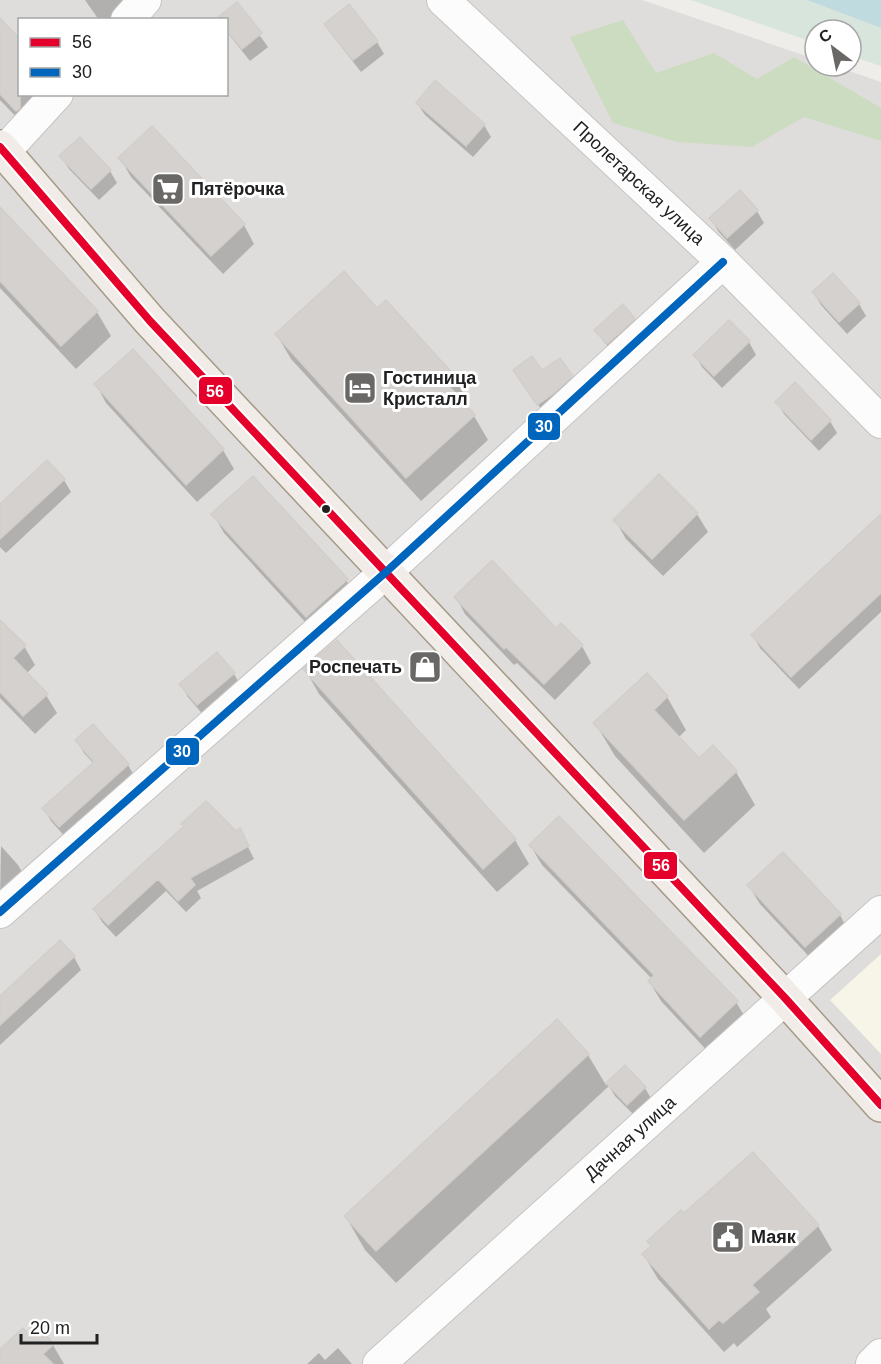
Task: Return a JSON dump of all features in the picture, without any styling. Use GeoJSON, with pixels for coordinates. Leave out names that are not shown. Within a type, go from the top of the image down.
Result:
{"type":"FeatureCollection","features":[{"type":"Feature","properties":{"kind":"main road"},"geometry":{"type":"LineString","coordinates":[[1,152],[150,321],[785,998],[881,1105]]}},
{"type":"Feature","properties":{"kind":"street"},"geometry":{"type":"LineString","coordinates":[[129,18],[145,0]]}},
{"type":"Feature","properties":{"kind":"street","name":"Пролетарская улица"},"geometry":{"type":"LineString","coordinates":[[443,0],[723,262],[881,422]]}},
{"type":"Feature","properties":{"kind":"street"},"geometry":{"type":"LineString","coordinates":[[1,152],[55,96]]}},
{"type":"Feature","properties":{"kind":"street"},"geometry":{"type":"LineString","coordinates":[[0,912],[386,572],[723,262]]}},
{"type":"Feature","properties":{"kind":"street","name":"Дачная улица"},"geometry":{"type":"LineString","coordinates":[[379,1364],[881,912]]}},
{"type":"Feature","properties":{"kind":"street"},"geometry":{"type":"LineString","coordinates":[[872,1364],[881,1355]]}},
{"type":"Feature","properties":{"kind":"shaded area"},"geometry":{"type":"Polygon","coordinates":[[[0,0],[642,0],[803,55],[803,78],[863,78],[863,76],[881,82],[881,1364],[0,1364],[0,0]]]}},
{"type":"Feature","properties":{"kind":"shaded area"},"geometry":{"type":"Polygon","coordinates":[[[691,0],[807,0],[855,18],[803,18],[803,39],[691,0]]]}},
{"type":"Feature","properties":{"kind":"shaded area"},"geometry":{"type":"Polygon","coordinates":[[[863,21],[881,28],[881,66],[863,60],[863,21]]]}},
{"type":"Feature","properties":{"kind":"shaded area"},"geometry":{"type":"Polygon","coordinates":[[[881,954],[881,1054],[830,1000],[881,954]]]}},
{"type":"Feature","properties":{"kind":"green space"},"geometry":{"type":"Polygon","coordinates":[[[623,20],[656,73],[714,53],[757,79],[794,57],[803,62],[803,78],[830,78],[881,108],[881,141],[804,117],[752,147],[677,142],[613,123],[570,37],[623,20]]]}},
{"type":"Feature","properties":{"kind":"water"},"geometry":{"type":"Polygon","coordinates":[[[807,0],[881,0],[881,28],[863,21],[863,18],[855,18],[807,0]]]}},
{"type":"Feature","properties":{"kind":"building"},"geometry":{"type":"Polygon","coordinates":[[[237,2],[262,33],[242,49],[228,32],[228,18],[217,18],[237,2]]]}},
{"type":"Feature","properties":{"kind":"building"},"geometry":{"type":"Polygon","coordinates":[[[349,4],[378,41],[353,60],[324,24],[349,4]]]}},
{"type":"Feature","properties":{"kind":"building"},"geometry":{"type":"Polygon","coordinates":[[[0,18],[18,37],[20,108],[16,111],[0,94],[0,18]]]}},
{"type":"Feature","properties":{"kind":"building"},"geometry":{"type":"Polygon","coordinates":[[[435,80],[485,124],[466,146],[416,103],[435,80]]]}},
{"type":"Feature","properties":{"kind":"building"},"geometry":{"type":"Polygon","coordinates":[[[152,126],[245,224],[211,256],[118,158],[152,126]]]}},
{"type":"Feature","properties":{"kind":"building"},"geometry":{"type":"Polygon","coordinates":[[[80,137],[111,170],[91,189],[59,156],[80,137]]]}},
{"type":"Feature","properties":{"kind":"building"},"geometry":{"type":"Polygon","coordinates":[[[740,190],[758,210],[727,238],[709,218],[740,190]]]}},
{"type":"Feature","properties":{"kind":"building"},"geometry":{"type":"Polygon","coordinates":[[[0,207],[98,311],[61,346],[0,281],[0,207]]]}},
{"type":"Feature","properties":{"kind":"building"},"geometry":{"type":"Polygon","coordinates":[[[344,271],[377,308],[386,300],[455,376],[447,384],[475,415],[406,478],[275,334],[344,271]]]}},
{"type":"Feature","properties":{"kind":"building"},"geometry":{"type":"Polygon","coordinates":[[[833,273],[860,303],[839,322],[812,292],[833,273]]]}},
{"type":"Feature","properties":{"kind":"building"},"geometry":{"type":"Polygon","coordinates":[[[623,304],[635,319],[607,344],[594,330],[623,304]]]}},
{"type":"Feature","properties":{"kind":"building"},"geometry":{"type":"Polygon","coordinates":[[[729,320],[750,341],[714,376],[693,355],[729,320]]]}},
{"type":"Feature","properties":{"kind":"building"},"geometry":{"type":"Polygon","coordinates":[[[133,349],[224,449],[186,485],[94,384],[133,349]]]}},
{"type":"Feature","properties":{"kind":"building"},"geometry":{"type":"Polygon","coordinates":[[[532,356],[542,370],[560,358],[573,376],[537,405],[513,370],[532,356]]]}},
{"type":"Feature","properties":{"kind":"building"},"geometry":{"type":"Polygon","coordinates":[[[795,382],[831,420],[811,440],[775,402],[795,382]]]}},
{"type":"Feature","properties":{"kind":"building"},"geometry":{"type":"Polygon","coordinates":[[[47,460],[65,479],[0,539],[0,504],[47,460]]]}},
{"type":"Feature","properties":{"kind":"building"},"geometry":{"type":"Polygon","coordinates":[[[659,474],[698,513],[652,559],[613,520],[659,474]]]}},
{"type":"Feature","properties":{"kind":"building"},"geometry":{"type":"Polygon","coordinates":[[[253,476],[348,579],[306,617],[211,514],[253,476]]]}},
{"type":"Feature","properties":{"kind":"building"},"geometry":{"type":"Polygon","coordinates":[[[881,514],[881,593],[791,677],[751,635],[881,514]]]}},
{"type":"Feature","properties":{"kind":"building"},"geometry":{"type":"Polygon","coordinates":[[[492,560],[556,628],[561,623],[583,645],[544,684],[506,647],[504,649],[454,597],[492,560]]]}},
{"type":"Feature","properties":{"kind":"building"},"geometry":{"type":"Polygon","coordinates":[[[0,620],[26,645],[13,658],[48,694],[23,716],[0,692],[0,620]]]}},
{"type":"Feature","properties":{"kind":"building"},"geometry":{"type":"Polygon","coordinates":[[[337,640],[516,839],[483,869],[303,669],[337,640]]]}},
{"type":"Feature","properties":{"kind":"building"},"geometry":{"type":"Polygon","coordinates":[[[217,652],[235,673],[197,705],[179,684],[217,652]]]}},
{"type":"Feature","properties":{"kind":"building"},"geometry":{"type":"Polygon","coordinates":[[[647,673],[668,696],[654,710],[699,758],[713,745],[737,771],[684,820],[593,723],[647,673]]]}},
{"type":"Feature","properties":{"kind":"building"},"geometry":{"type":"Polygon","coordinates":[[[93,724],[129,764],[59,827],[42,808],[94,762],[75,740],[93,724]]]}},
{"type":"Feature","properties":{"kind":"building"},"geometry":{"type":"Polygon","coordinates":[[[206,801],[236,831],[240,828],[249,846],[190,878],[195,885],[178,901],[158,879],[108,925],[93,909],[184,826],[181,824],[206,801]]]}},
{"type":"Feature","properties":{"kind":"building"},"geometry":{"type":"Polygon","coordinates":[[[559,816],[738,1001],[700,1037],[648,981],[654,975],[529,845],[559,816]]]}},
{"type":"Feature","properties":{"kind":"building"},"geometry":{"type":"Polygon","coordinates":[[[783,852],[841,914],[805,947],[747,885],[783,852]]]}},
{"type":"Feature","properties":{"kind":"building"},"geometry":{"type":"Polygon","coordinates":[[[60,940],[75,956],[0,1025],[0,996],[60,940]]]}},
{"type":"Feature","properties":{"kind":"building"},"geometry":{"type":"Polygon","coordinates":[[[557,1019],[589,1054],[376,1251],[344,1216],[557,1019]]]}},
{"type":"Feature","properties":{"kind":"building"},"geometry":{"type":"Polygon","coordinates":[[[625,1065],[646,1087],[627,1105],[606,1083],[625,1065]]]}},
{"type":"Feature","properties":{"kind":"building","name":"Маяк"},"geometry":{"type":"Polygon","coordinates":[[[753,1152],[819,1225],[752,1285],[759,1292],[723,1323],[719,1320],[709,1329],[642,1254],[651,1246],[647,1241],[681,1210],[684,1213],[753,1152]]]}},
{"type":"Feature","properties":{"kind":"building"},"geometry":{"type":"Polygon","coordinates":[[[23,1328],[32,1338],[41,1330],[54,1344],[43,1354],[53,1364],[0,1364],[0,1349],[23,1328]]]}},
{"type":"Feature","properties":{"kind":"transit line","name":"56"},"geometry":{"type":"LineString","coordinates":[[0,147],[150,321],[785,998],[881,1105]]}},
{"type":"Feature","properties":{"kind":"transit line","name":"30"},"geometry":{"type":"LineString","coordinates":[[0,912],[386,572],[723,262]]}},
{"type":"Feature","properties":{"kind":"place","name":"Пятёрочка"},"geometry":{"type":"Point","coordinates":[168,189]}},
{"type":"Feature","properties":{"kind":"place","name":"Гостиница Кристалл"},"geometry":{"type":"Point","coordinates":[360,388]}},
{"type":"Feature","properties":{"kind":"place","name":"Роспечать"},"geometry":{"type":"Point","coordinates":[425,667]}},
{"type":"Feature","properties":{"kind":"place","name":"Маяк"},"geometry":{"type":"Point","coordinates":[728,1237]}}]}
